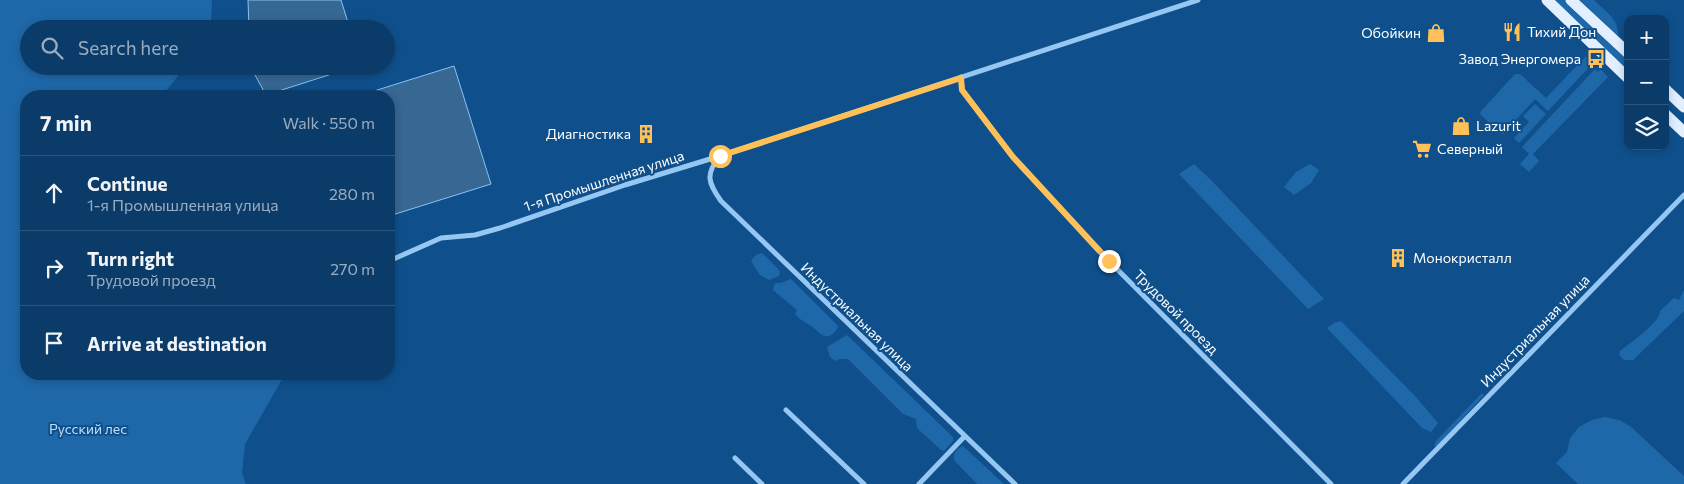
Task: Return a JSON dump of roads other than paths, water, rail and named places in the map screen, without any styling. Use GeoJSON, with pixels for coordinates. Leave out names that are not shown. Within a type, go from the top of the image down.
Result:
{"type":"FeatureCollection","features":[{"type":"Feature","properties":{"kind":"main road"},"geometry":{"type":"LineString","coordinates":[[1547,0],[1624,74]]}},
{"type":"Feature","properties":{"kind":"main road"},"geometry":{"type":"LineString","coordinates":[[1571,0],[1624,49]]}},
{"type":"Feature","properties":{"kind":"main road"},"geometry":{"type":"LineString","coordinates":[[1669,93],[1684,107]]}},
{"type":"Feature","properties":{"kind":"main road"},"geometry":{"type":"LineString","coordinates":[[1669,118],[1684,132]]}},
{"type":"Feature","properties":{"kind":"street","name":"1-я Промышленная улица"},"geometry":{"type":"LineString","coordinates":[[395,258],[441,238],[475,235],[500,228],[617,188],[1198,0]]}},
{"type":"Feature","properties":{"kind":"street","name":"Трудовой проезд"},"geometry":{"type":"LineString","coordinates":[[961,78],[962,90],[1013,157],[1099,250],[1331,484]]}},
{"type":"Feature","properties":{"kind":"street","name":"Индустриальная улица"},"geometry":{"type":"LineString","coordinates":[[720,156],[712,166],[710,177],[712,188],[721,201],[964,437],[1015,484]]}},
{"type":"Feature","properties":{"kind":"street","name":"Индустриальная улица"},"geometry":{"type":"LineString","coordinates":[[1403,484],[1684,195]]}},
{"type":"Feature","properties":{"kind":"street"},"geometry":{"type":"LineString","coordinates":[[786,410],[864,484]]}},
{"type":"Feature","properties":{"kind":"street"},"geometry":{"type":"LineString","coordinates":[[919,484],[964,437]]}},
{"type":"Feature","properties":{"kind":"street"},"geometry":{"type":"LineString","coordinates":[[735,458],[762,484]]}},
{"type":"Feature","properties":{"kind":"place","name":"Тихий Дон"},"geometry":{"type":"Point","coordinates":[1512,32]}},
{"type":"Feature","properties":{"kind":"place","name":"Обойкин"},"geometry":{"type":"Point","coordinates":[1436,33]}},
{"type":"Feature","properties":{"kind":"place","name":"Завод Энергомера"},"geometry":{"type":"Point","coordinates":[1596,59]}},
{"type":"Feature","properties":{"kind":"place","name":"Lazurit"},"geometry":{"type":"Point","coordinates":[1461,126]}},
{"type":"Feature","properties":{"kind":"place","name":"Диагностика"},"geometry":{"type":"Point","coordinates":[646,134]}},
{"type":"Feature","properties":{"kind":"place","name":"Северный"},"geometry":{"type":"Point","coordinates":[1422,149]}},
{"type":"Feature","properties":{"kind":"place","name":"Монокристалл"},"geometry":{"type":"Point","coordinates":[1398,258]}},
{"type":"Feature","properties":{"kind":"park label","name":"Русский лес"},"geometry":{"type":"Point","coordinates":[88,429]}}]}
